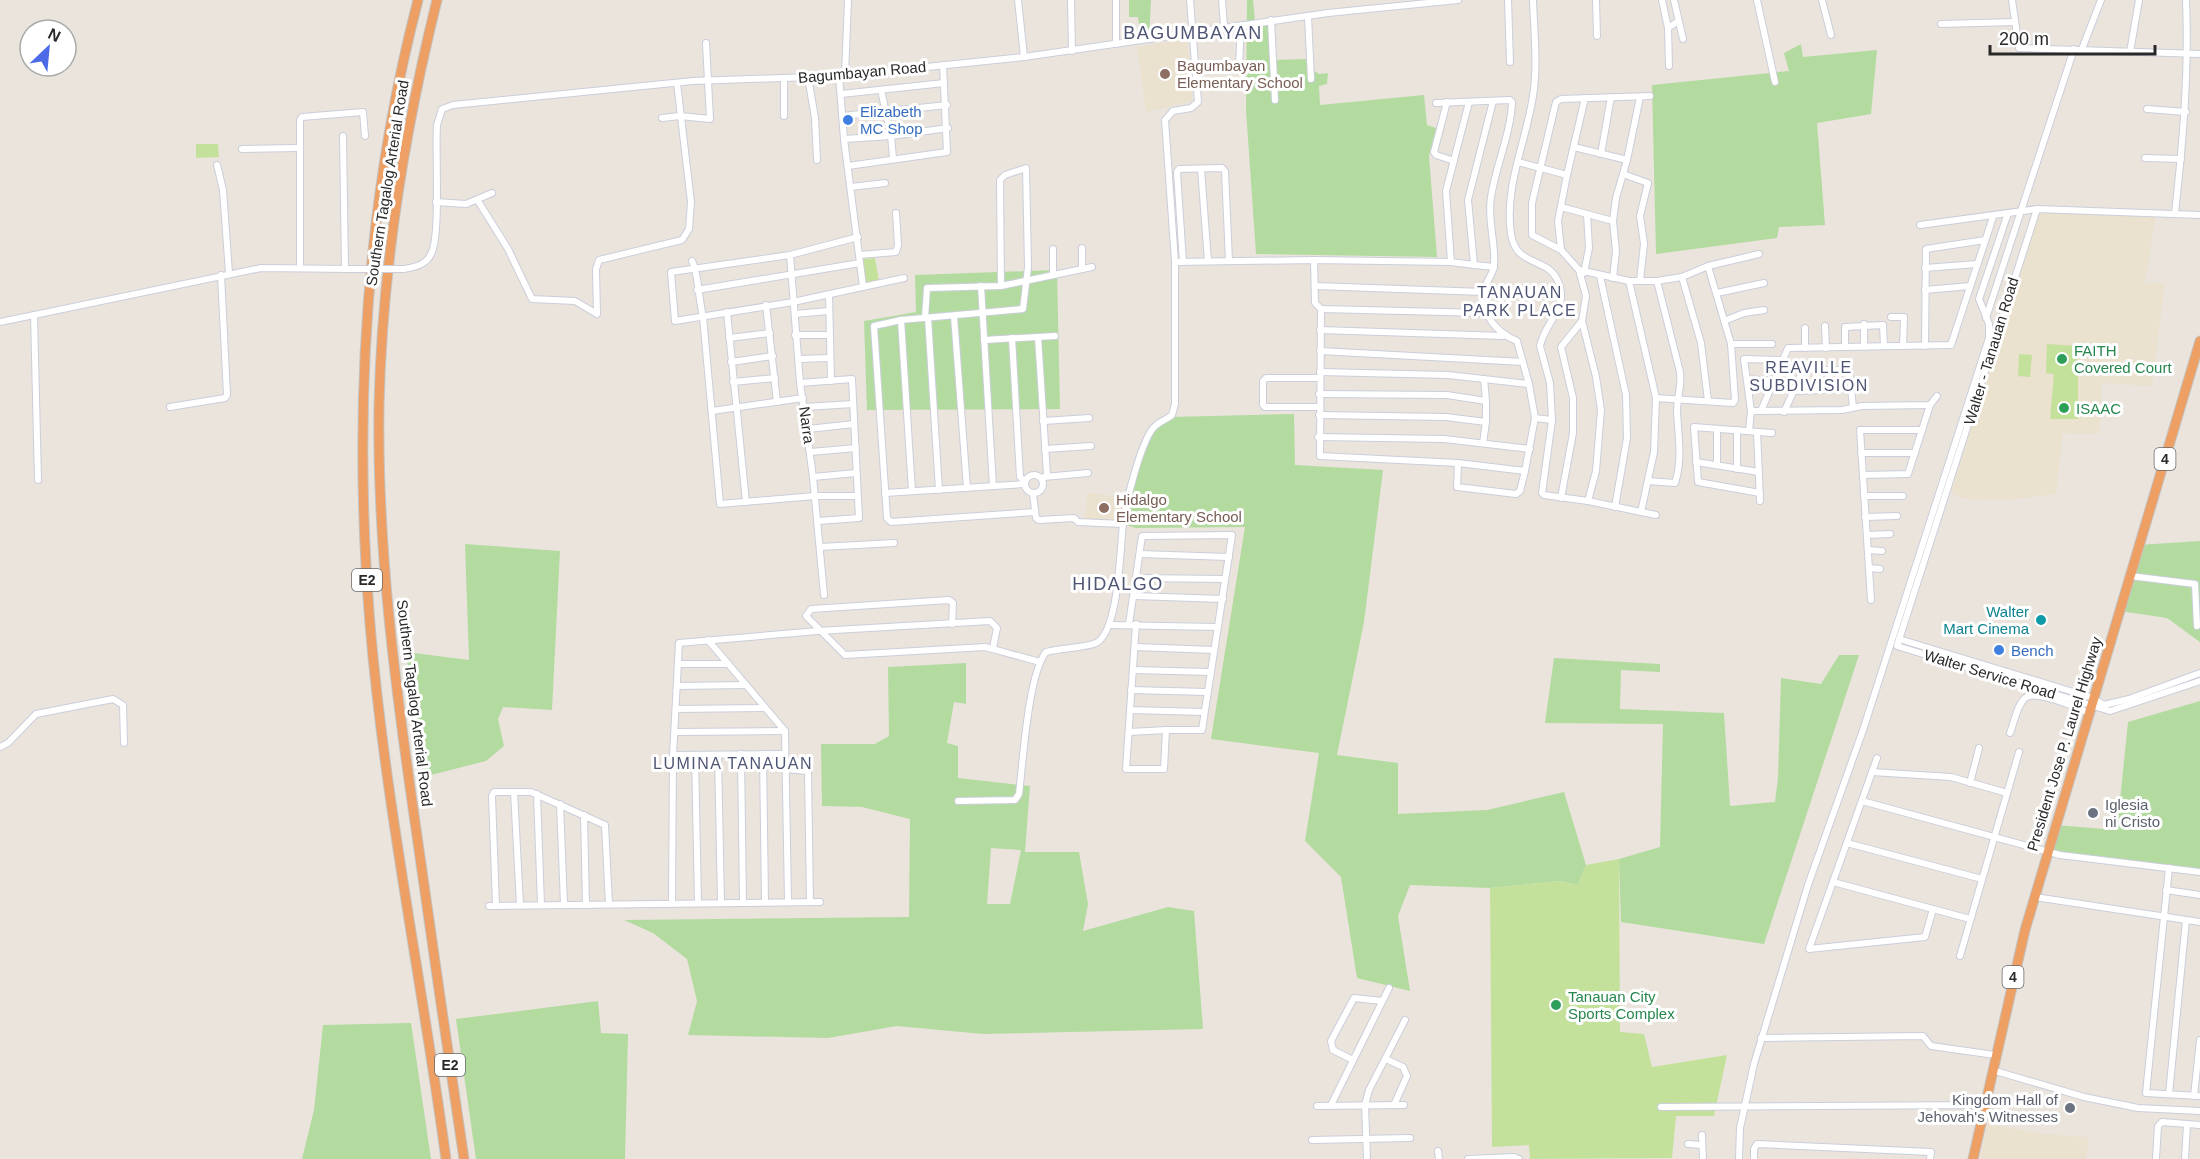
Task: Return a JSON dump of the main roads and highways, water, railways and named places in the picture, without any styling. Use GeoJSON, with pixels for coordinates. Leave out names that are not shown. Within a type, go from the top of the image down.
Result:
{"type":"FeatureCollection","features":[{"type":"Feature","properties":{"kind":"highway","name":"Southern Tagalog Arterial Road"},"geometry":{"type":"LineString","coordinates":[[418,0],[390,123],[377,211],[368,288],[362,457],[365,557],[375,671],[446,1159]]}},
{"type":"Feature","properties":{"kind":"highway","name":"Southern Tagalog Arterial Road"},"geometry":{"type":"LineString","coordinates":[[437,0],[408,129],[387,281],[379,405],[381,507],[395,683],[464,1159]]}},
{"type":"Feature","properties":{"kind":"highway","name":"President Jose P. Laurel Highway"},"geometry":{"type":"LineString","coordinates":[[1973,1159],[1995,1055],[2035,897],[2200,341]]}},
{"type":"Feature","properties":{"kind":"place","name":"Bagumbayan Elementary School"},"geometry":{"type":"Point","coordinates":[1165,74]}},
{"type":"Feature","properties":{"kind":"place","name":"Elizabeth MC Shop"},"geometry":{"type":"Point","coordinates":[848,120]}},
{"type":"Feature","properties":{"kind":"place","name":"FAITH Covered Court"},"geometry":{"type":"Point","coordinates":[2062,359]}},
{"type":"Feature","properties":{"kind":"place","name":"ISAAC"},"geometry":{"type":"Point","coordinates":[2064,408]}},
{"type":"Feature","properties":{"kind":"place","name":"Hidalgo Elementary School"},"geometry":{"type":"Point","coordinates":[1104,508]}},
{"type":"Feature","properties":{"kind":"place","name":"Walter Mart Cinema"},"geometry":{"type":"Point","coordinates":[2041,620]}},
{"type":"Feature","properties":{"kind":"place","name":"Bench"},"geometry":{"type":"Point","coordinates":[1999,650]}},
{"type":"Feature","properties":{"kind":"place","name":"Iglesia ni Cristo"},"geometry":{"type":"Point","coordinates":[2093,813]}},
{"type":"Feature","properties":{"kind":"place","name":"Tanauan City Sports Complex"},"geometry":{"type":"Point","coordinates":[1556,1005]}},
{"type":"Feature","properties":{"kind":"place","name":"Kingdom Hall of Jehovah's Witnesses"},"geometry":{"type":"Point","coordinates":[2070,1108]}},
{"type":"Feature","properties":{"kind":"district","name":"BAGUMBAYAN"},"geometry":{"type":"Point","coordinates":[1193,33]}},
{"type":"Feature","properties":{"kind":"district","name":"TANAUAN PARK PLACE"},"geometry":{"type":"Point","coordinates":[1520,301]}},
{"type":"Feature","properties":{"kind":"district","name":"REAVILLE SUBDIVISION"},"geometry":{"type":"Point","coordinates":[1809,376]}},
{"type":"Feature","properties":{"kind":"district","name":"HIDALGO"},"geometry":{"type":"Point","coordinates":[1118,584]}},
{"type":"Feature","properties":{"kind":"district","name":"LUMINA TANAUAN"},"geometry":{"type":"Point","coordinates":[733,763]}}]}
